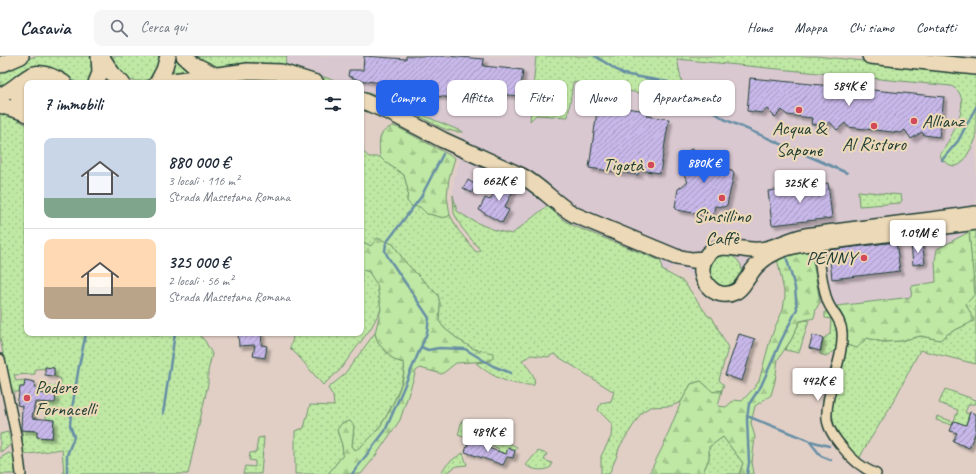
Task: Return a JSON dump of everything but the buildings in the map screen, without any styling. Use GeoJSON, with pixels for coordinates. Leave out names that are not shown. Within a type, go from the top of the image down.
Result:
{"type":"FeatureCollection","features":[{"type":"Feature","properties":{"kind":"main road"},"geometry":{"type":"LineString","coordinates":[[0,65],[21,56]]}},
{"type":"Feature","properties":{"kind":"main road"},"geometry":{"type":"LineString","coordinates":[[97,80],[100,73],[100,56]]}},
{"type":"Feature","properties":{"kind":"main road"},"geometry":{"type":"LineString","coordinates":[[100,56],[119,80]]}},
{"type":"Feature","properties":{"kind":"main road"},"geometry":{"type":"LineString","coordinates":[[159,80],[164,70],[168,56]]}},
{"type":"Feature","properties":{"kind":"main road"},"geometry":{"type":"LineString","coordinates":[[184,56],[193,64],[215,75]]}},
{"type":"Feature","properties":{"kind":"main road"},"geometry":{"type":"LineString","coordinates":[[870,56],[976,67]]}},
{"type":"Feature","properties":{"kind":"main road"},"geometry":{"type":"LineString","coordinates":[[963,56],[976,57]]}},
{"type":"Feature","properties":{"kind":"main road"},"geometry":{"type":"LineString","coordinates":[[179,80],[248,71],[281,72],[307,80]]}},
{"type":"Feature","properties":{"kind":"main road"},"geometry":{"type":"LineString","coordinates":[[0,96],[33,75],[43,73],[59,80]]}},
{"type":"Feature","properties":{"kind":"main road"},"geometry":{"type":"LineString","coordinates":[[239,73],[248,80]]}},
{"type":"Feature","properties":{"kind":"main road"},"geometry":{"type":"LineString","coordinates":[[22,81],[19,87],[18,97],[20,105],[24,110]]}},
{"type":"Feature","properties":{"kind":"main road"},"geometry":{"type":"LineString","coordinates":[[364,101],[389,112],[443,140],[522,176],[575,215],[676,257],[692,260],[704,259]]}},
{"type":"Feature","properties":{"kind":"main road"},"geometry":{"type":"LineString","coordinates":[[0,105],[24,112]]}},
{"type":"Feature","properties":{"kind":"main road"},"geometry":{"type":"LineString","coordinates":[[736,249],[747,260],[749,268],[745,283],[740,289],[726,294],[711,290],[703,277],[702,265],[704,259],[716,249],[728,247],[736,249],[759,250],[804,236],[976,214]]}},
{"type":"Feature","properties":{"kind":"main road"},"geometry":{"type":"LineString","coordinates":[[748,276],[760,263],[773,253],[786,248],[976,222]]}},
{"type":"Feature","properties":{"kind":"main road"},"geometry":{"type":"LineString","coordinates":[[676,257],[703,277]]}},
{"type":"Feature","properties":{"kind":"street"},"geometry":{"type":"LineString","coordinates":[[816,243],[827,298],[839,320],[842,336],[840,352],[829,400],[827,419],[831,432],[847,453],[856,463],[876,474]]}},
{"type":"Feature","properties":{"kind":"street"},"geometry":{"type":"LineString","coordinates":[[0,359],[16,435],[21,474]]}},
{"type":"Feature","properties":{"kind":"shaded area"},"geometry":{"type":"Polygon","coordinates":[[[287,56],[536,56],[534,80],[515,80],[515,116],[530,116],[530,120],[534,116],[567,116],[567,87],[572,82],[575,82],[575,116],[631,116],[631,92],[639,93],[639,116],[735,116],[735,80],[681,80],[676,59],[951,86],[962,91],[967,102],[965,112],[946,163],[954,166],[973,145],[976,138],[976,228],[969,229],[969,232],[938,249],[935,261],[936,282],[912,286],[912,297],[837,306],[829,300],[820,302],[811,250],[774,259],[757,275],[752,288],[744,297],[731,302],[718,302],[708,298],[692,276],[679,267],[674,265],[666,272],[662,270],[661,261],[574,226],[562,219],[547,206],[512,234],[499,232],[465,217],[457,211],[453,195],[454,178],[460,160],[455,158],[462,132],[425,116],[439,116],[439,80],[376,80],[376,96],[364,91],[364,80],[333,80],[285,64],[287,56]]]}},
{"type":"Feature","properties":{"kind":"green space"},"geometry":{"type":"Polygon","coordinates":[[[35,56],[95,56],[93,79],[91,80],[72,80],[47,67],[0,91],[0,71],[35,56]]]}},
{"type":"Feature","properties":{"kind":"green space"},"geometry":{"type":"Polygon","coordinates":[[[107,56],[166,56],[153,78],[144,80],[130,80],[125,78],[116,69],[107,56]]]}},
{"type":"Feature","properties":{"kind":"green space"},"geometry":{"type":"Polygon","coordinates":[[[172,56],[181,56],[196,70],[166,77],[172,56]]]}},
{"type":"Feature","properties":{"kind":"green space"},"geometry":{"type":"Polygon","coordinates":[[[191,56],[287,56],[285,64],[333,80],[322,80],[306,75],[213,67],[191,56]]]}},
{"type":"Feature","properties":{"kind":"green space"},"geometry":{"type":"Polygon","coordinates":[[[536,56],[816,56],[976,73],[976,138],[963,162],[959,165],[950,165],[942,160],[940,155],[955,128],[961,108],[961,99],[958,91],[951,86],[677,59],[681,80],[639,80],[639,93],[631,92],[631,80],[575,80],[575,82],[573,82],[568,117],[552,116],[567,116],[567,80],[534,80],[536,56]]]}},
{"type":"Feature","properties":{"kind":"green space"},"geometry":{"type":"Polygon","coordinates":[[[364,91],[376,96],[376,97],[364,93],[364,91]]]}},
{"type":"Feature","properties":{"kind":"green space"},"geometry":{"type":"Polygon","coordinates":[[[0,112],[24,123],[24,336],[201,336],[212,354],[208,371],[208,384],[188,474],[64,474],[62,449],[23,455],[22,430],[37,431],[37,437],[52,438],[54,420],[47,419],[43,409],[44,385],[60,386],[61,379],[54,376],[54,368],[35,369],[35,374],[14,375],[16,381],[25,380],[24,387],[20,387],[19,392],[11,392],[0,338],[0,112]]]}},
{"type":"Feature","properties":{"kind":"green space"},"geometry":{"type":"Polygon","coordinates":[[[419,116],[424,116],[463,132],[451,131],[419,116]]]}},
{"type":"Feature","properties":{"kind":"green space"},"geometry":{"type":"Polygon","coordinates":[[[530,116],[535,116],[530,121],[530,116]]]}},
{"type":"Feature","properties":{"kind":"green space"},"geometry":{"type":"Polygon","coordinates":[[[393,126],[455,158],[449,178],[447,196],[450,215],[447,217],[427,214],[420,207],[411,206],[407,201],[408,190],[404,175],[380,157],[380,138],[384,131],[393,126]]]}},
{"type":"Feature","properties":{"kind":"green space"},"geometry":{"type":"Polygon","coordinates":[[[364,153],[369,157],[380,157],[404,175],[408,190],[407,201],[420,207],[427,214],[442,217],[447,217],[450,215],[458,230],[476,252],[480,250],[462,228],[454,213],[453,195],[457,211],[490,228],[512,234],[547,206],[562,219],[574,226],[661,261],[662,270],[684,282],[708,316],[712,317],[728,348],[719,380],[724,385],[722,390],[713,392],[701,381],[691,384],[681,402],[671,406],[650,407],[642,412],[620,446],[609,474],[601,474],[601,456],[611,437],[612,424],[598,410],[601,403],[611,401],[614,392],[554,354],[548,357],[532,355],[522,360],[533,375],[535,382],[534,385],[517,384],[502,380],[495,376],[476,363],[489,361],[482,351],[474,349],[459,340],[444,328],[439,321],[440,304],[438,295],[405,262],[393,244],[371,246],[364,242],[364,153]]]}},
{"type":"Feature","properties":{"kind":"green space"},"geometry":{"type":"Polygon","coordinates":[[[858,191],[901,195],[902,200],[900,203],[859,206],[858,191]]]}},
{"type":"Feature","properties":{"kind":"green space"},"geometry":{"type":"Polygon","coordinates":[[[976,228],[976,364],[920,350],[892,404],[859,459],[843,442],[835,428],[832,412],[832,404],[842,372],[847,345],[857,348],[867,338],[883,342],[900,341],[920,336],[940,340],[949,333],[966,325],[966,304],[974,294],[969,229],[976,228]]]}},
{"type":"Feature","properties":{"kind":"green space"},"geometry":{"type":"Polygon","coordinates":[[[969,232],[975,294],[966,304],[974,321],[949,333],[940,340],[921,336],[900,341],[883,342],[867,338],[857,348],[847,345],[845,324],[837,306],[911,297],[912,286],[936,282],[935,261],[937,249],[969,232]]]}},
{"type":"Feature","properties":{"kind":"green space"},"geometry":{"type":"Polygon","coordinates":[[[377,238],[393,244],[405,262],[438,295],[440,304],[439,321],[444,328],[459,340],[474,349],[493,353],[493,358],[489,361],[456,363],[442,374],[420,368],[416,371],[400,420],[361,474],[328,474],[343,455],[342,445],[337,430],[342,423],[350,421],[354,426],[352,446],[355,450],[359,448],[380,427],[395,400],[403,379],[404,363],[394,360],[378,343],[375,333],[381,309],[377,285],[369,272],[364,270],[364,242],[371,246],[377,238]]]}},
{"type":"Feature","properties":{"kind":"green space"},"geometry":{"type":"Polygon","coordinates":[[[811,250],[820,302],[816,309],[814,318],[800,321],[791,340],[778,359],[775,381],[771,395],[755,406],[751,423],[755,437],[752,462],[754,474],[739,474],[743,463],[723,437],[709,447],[709,459],[702,474],[649,474],[663,446],[681,402],[691,384],[701,381],[713,392],[722,390],[718,406],[726,407],[734,400],[742,401],[754,388],[759,381],[769,344],[783,310],[785,296],[777,258],[811,250]]]}},
{"type":"Feature","properties":{"kind":"green space"},"geometry":{"type":"Polygon","coordinates":[[[723,255],[729,255],[739,262],[742,271],[741,277],[735,284],[729,287],[723,287],[713,280],[710,274],[710,268],[717,258],[723,255]]]}},
{"type":"Feature","properties":{"kind":"green space"},"geometry":{"type":"Polygon","coordinates":[[[364,270],[369,272],[377,284],[381,309],[371,328],[339,371],[323,385],[290,348],[293,336],[364,336],[364,270]]]}},
{"type":"Feature","properties":{"kind":"green space"},"geometry":{"type":"Polygon","coordinates":[[[829,309],[836,323],[837,349],[826,356],[820,354],[824,338],[830,334],[831,319],[825,318],[825,312],[829,309]]]}},
{"type":"Feature","properties":{"kind":"green space"},"geometry":{"type":"Polygon","coordinates":[[[809,320],[799,353],[785,350],[800,321],[809,320]]]}},
{"type":"Feature","properties":{"kind":"green space"},"geometry":{"type":"Polygon","coordinates":[[[375,333],[378,343],[394,360],[404,363],[402,379],[390,410],[379,428],[356,451],[352,446],[354,426],[337,430],[342,445],[343,455],[328,474],[295,474],[295,431],[304,428],[310,405],[334,406],[333,396],[328,388],[343,376],[375,333]]]}},
{"type":"Feature","properties":{"kind":"green space"},"geometry":{"type":"Polygon","coordinates":[[[945,389],[976,400],[976,404],[969,404],[965,412],[969,414],[966,425],[976,428],[976,437],[974,437],[974,435],[960,423],[954,421],[958,410],[939,403],[945,389]]]}},
{"type":"Feature","properties":{"kind":"green space"},"geometry":{"type":"Polygon","coordinates":[[[937,416],[954,422],[952,425],[936,420],[937,416]]]}},
{"type":"Feature","properties":{"kind":"green space"},"geometry":{"type":"Polygon","coordinates":[[[462,420],[517,447],[515,451],[506,454],[498,451],[498,448],[458,435],[462,420]]]}},
{"type":"Feature","properties":{"kind":"green space"},"geometry":{"type":"Polygon","coordinates":[[[8,432],[11,443],[7,448],[0,452],[0,434],[8,432]]]}},
{"type":"Feature","properties":{"kind":"green space"},"geometry":{"type":"Polygon","coordinates":[[[264,437],[261,474],[243,474],[245,466],[255,467],[255,461],[249,460],[250,453],[256,452],[258,438],[264,437]]]}},
{"type":"Feature","properties":{"kind":"green space"},"geometry":{"type":"Polygon","coordinates":[[[723,437],[743,463],[739,474],[702,474],[709,459],[709,447],[723,437]]]}},
{"type":"Feature","properties":{"kind":"green space"},"geometry":{"type":"Polygon","coordinates":[[[538,451],[547,454],[544,460],[552,463],[551,467],[545,470],[538,470],[526,465],[538,451]]]}},
{"type":"Feature","properties":{"kind":"green space"},"geometry":{"type":"Polygon","coordinates":[[[9,453],[14,455],[16,474],[0,474],[0,458],[9,453]]]}},
{"type":"Feature","properties":{"kind":"green space"},"geometry":{"type":"Polygon","coordinates":[[[463,453],[467,465],[457,466],[444,474],[442,473],[447,464],[463,453]]]}},
{"type":"Feature","properties":{"kind":"waterway"},"geometry":{"type":"LineString","coordinates":[[595,56],[623,74],[668,82],[724,119],[847,173]]}},
{"type":"Feature","properties":{"kind":"waterway"},"geometry":{"type":"LineString","coordinates":[[942,160],[958,141],[976,107]]}},
{"type":"Feature","properties":{"kind":"waterway"},"geometry":{"type":"LineString","coordinates":[[352,474],[385,431],[427,333],[429,318],[385,251],[386,243],[421,197],[443,154]]}},
{"type":"Feature","properties":{"kind":"waterway"},"geometry":{"type":"LineString","coordinates":[[747,474],[749,463],[747,419],[749,404],[761,386],[797,309],[795,288],[786,256]]}},
{"type":"Feature","properties":{"kind":"waterway"},"geometry":{"type":"LineString","coordinates":[[67,474],[67,455],[74,437],[70,425],[71,415],[85,336]]}},
{"type":"Feature","properties":{"kind":"waterway"},"geometry":{"type":"LineString","coordinates":[[163,414],[175,336]]}},
{"type":"Feature","properties":{"kind":"waterway"},"geometry":{"type":"LineString","coordinates":[[421,347],[428,350],[439,348],[465,349],[493,366],[511,373]]}},
{"type":"Feature","properties":{"kind":"waterway"},"geometry":{"type":"LineString","coordinates":[[747,416],[810,441],[829,446]]}},
{"type":"Feature","properties":{"kind":"waterway"},"geometry":{"type":"LineString","coordinates":[[810,442],[821,456],[831,460]]}},
{"type":"Feature","properties":{"kind":"place","name":"Acqua & Sapone"},"geometry":{"type":"Point","coordinates":[799,110]}},
{"type":"Feature","properties":{"kind":"place","name":"Allianz"},"geometry":{"type":"Point","coordinates":[914,121]}},
{"type":"Feature","properties":{"kind":"place","name":"Al Ristoro"},"geometry":{"type":"Point","coordinates":[874,126]}},
{"type":"Feature","properties":{"kind":"place","name":"Tigotà"},"geometry":{"type":"Point","coordinates":[651,165]}},
{"type":"Feature","properties":{"kind":"place","name":"Sinsillino Caffè"},"geometry":{"type":"Point","coordinates":[722,198]}},
{"type":"Feature","properties":{"kind":"place","name":"PENNY"},"geometry":{"type":"Point","coordinates":[864,258]}},
{"type":"Feature","properties":{"kind":"place","name":"Podere Fornacelli"},"geometry":{"type":"Point","coordinates":[27,398]}}]}
